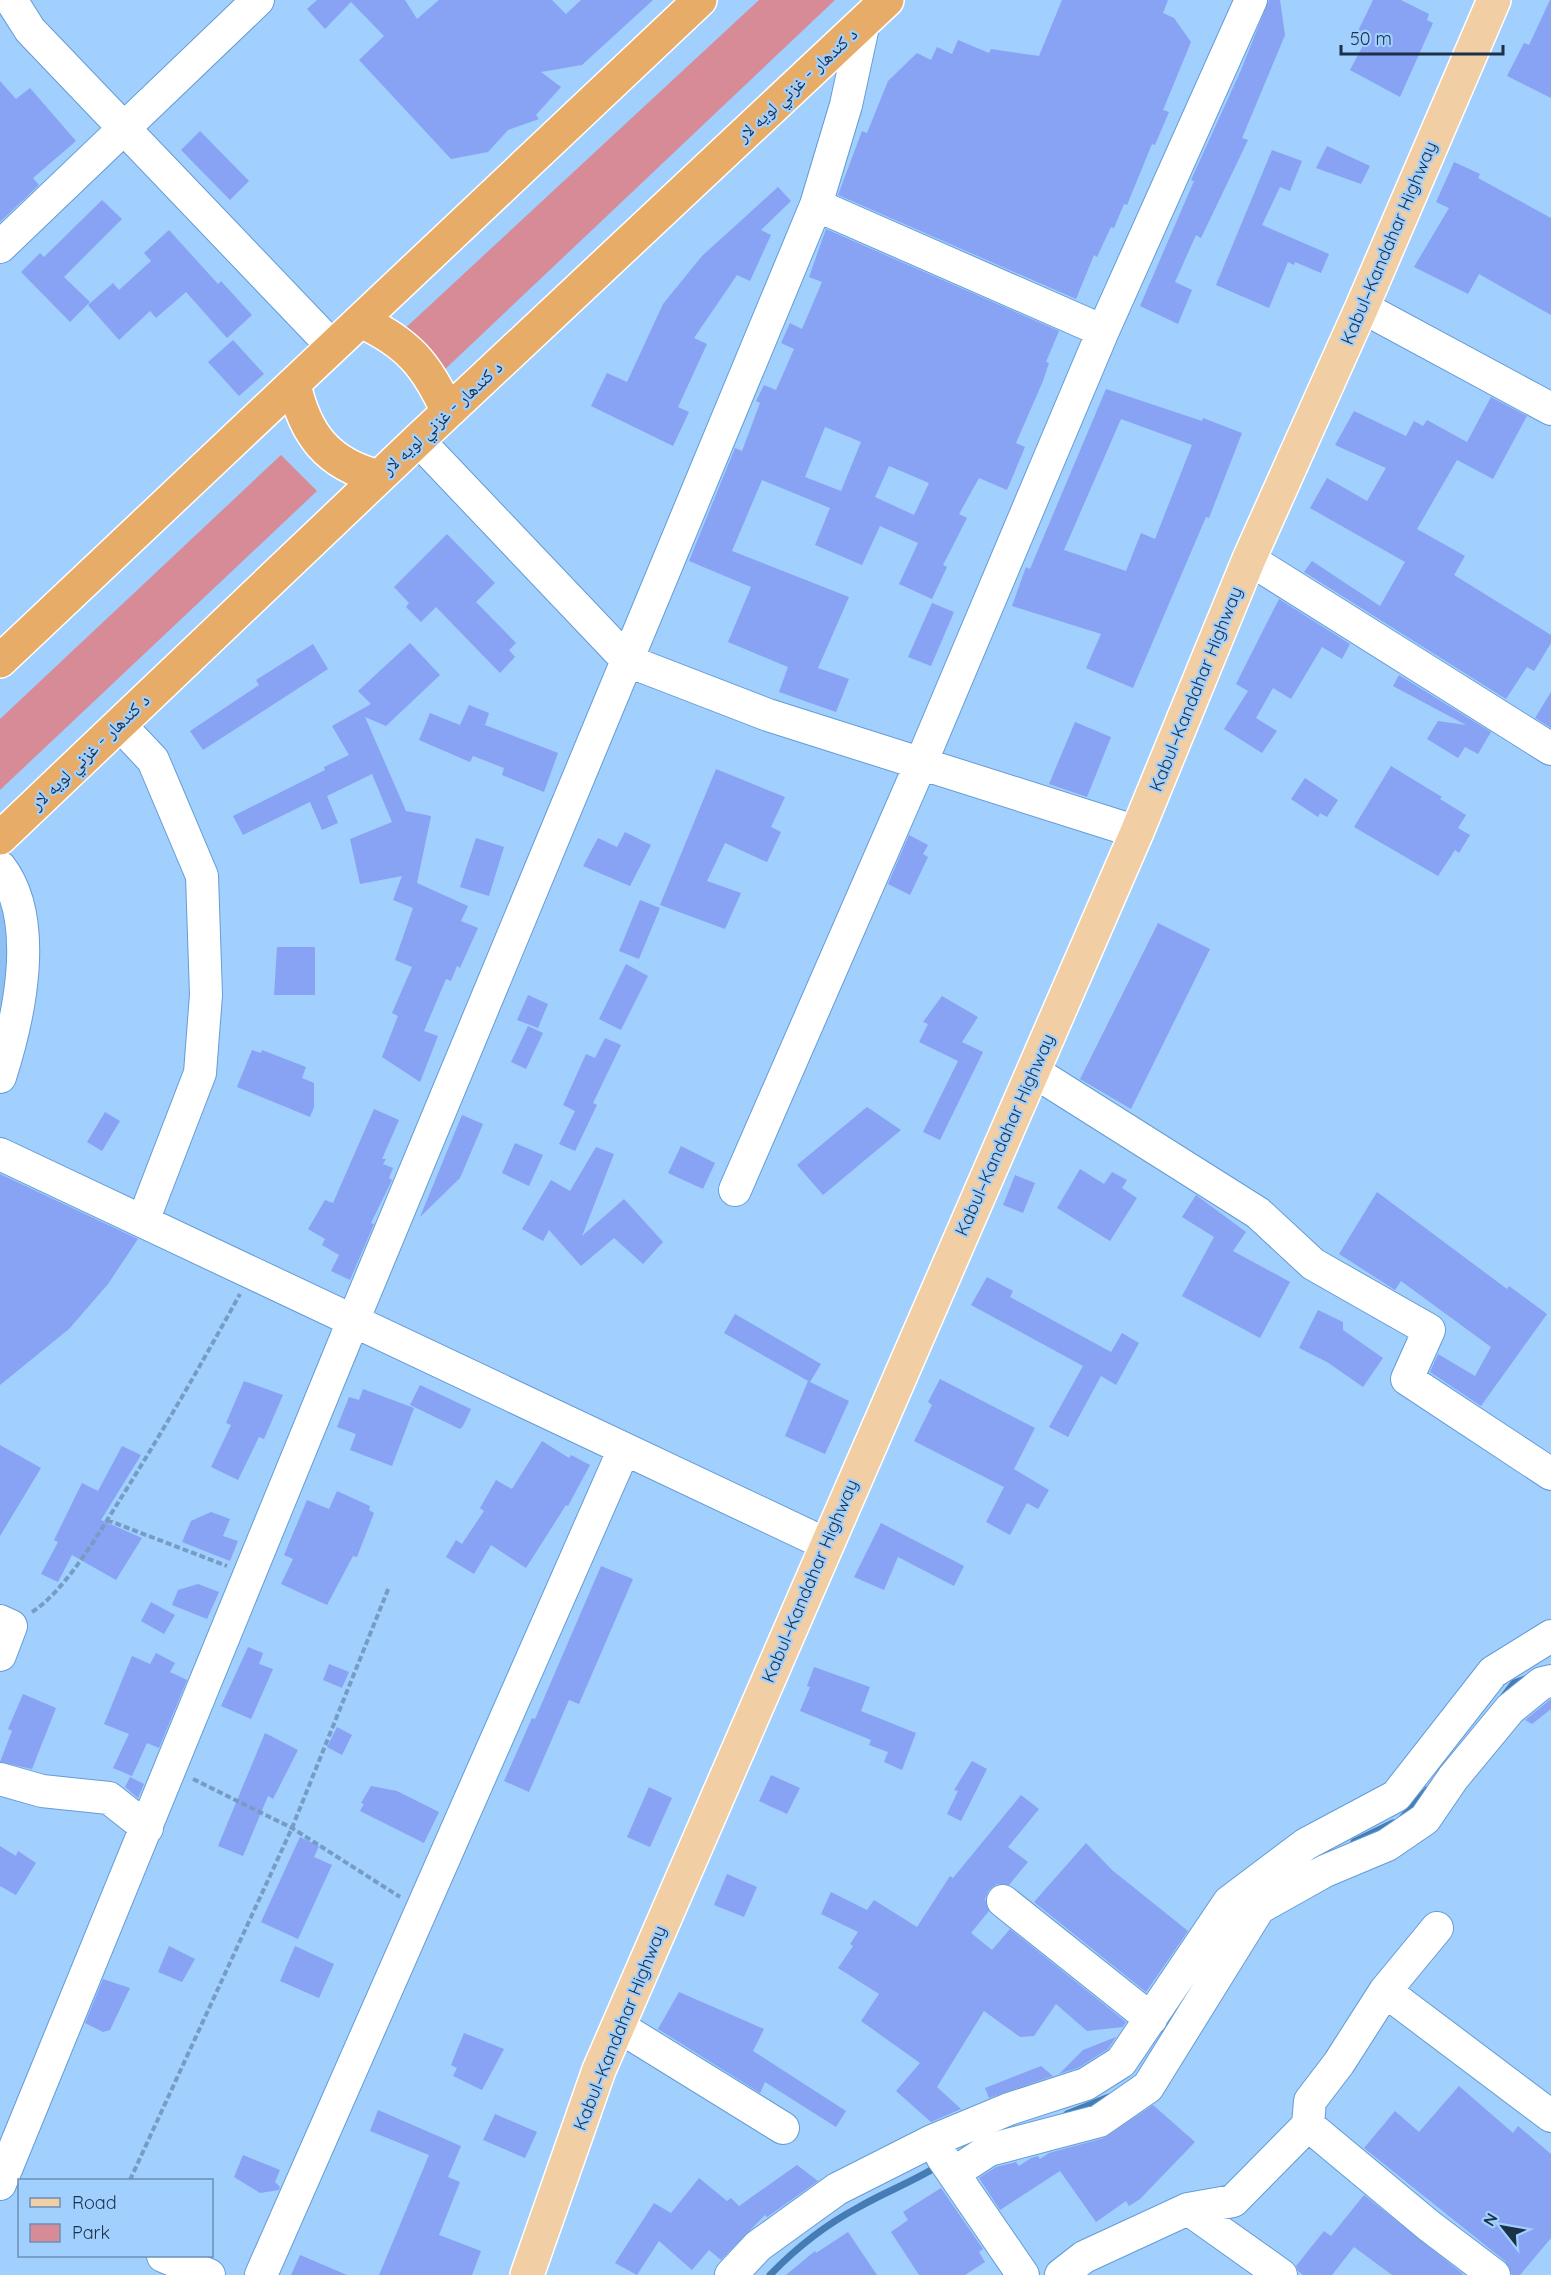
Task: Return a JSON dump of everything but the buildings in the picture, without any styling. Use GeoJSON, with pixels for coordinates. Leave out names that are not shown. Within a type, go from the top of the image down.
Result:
{"type":"FeatureCollection","features":[{"type":"Feature","properties":{"kind":"highway"},"geometry":{"type":"LineString","coordinates":[[0,661],[700,0]]}},
{"type":"Feature","properties":{"kind":"highway","name":"د کندهار - غزني لويه لار"},"geometry":{"type":"LineString","coordinates":[[0,838],[418,440],[887,0]]}},
{"type":"Feature","properties":{"kind":"highway"},"geometry":{"type":"LineString","coordinates":[[362,321],[385,332],[413,353],[434,380],[448,412]]}},
{"type":"Feature","properties":{"kind":"highway"},"geometry":{"type":"LineString","coordinates":[[294,384],[300,413],[331,456],[354,471],[379,477]]}},
{"type":"Feature","properties":{"kind":"main road","name":"Kabul–Kandahar Highway"},"geometry":{"type":"LineString","coordinates":[[527,2275],[599,2070],[1137,832],[1249,560],[1362,307],[1494,0]]}},
{"type":"Feature","properties":{"kind":"street"},"geometry":{"type":"LineString","coordinates":[[10,0],[30,30],[333,347]]}},
{"type":"Feature","properties":{"kind":"street"},"geometry":{"type":"LineString","coordinates":[[0,247],[258,0]]}},
{"type":"Feature","properties":{"kind":"street"},"geometry":{"type":"LineString","coordinates":[[735,1190],[921,763],[1103,332],[1251,0]]}},
{"type":"Feature","properties":{"kind":"street"},"geometry":{"type":"LineString","coordinates":[[18,2193],[0,2184],[353,1321],[816,205],[846,105],[864,22]]}},
{"type":"Feature","properties":{"kind":"street"},"geometry":{"type":"LineString","coordinates":[[816,205],[1103,332]]}},
{"type":"Feature","properties":{"kind":"street"},"geometry":{"type":"LineString","coordinates":[[1362,307],[1551,409]]}},
{"type":"Feature","properties":{"kind":"street"},"geometry":{"type":"LineString","coordinates":[[418,440],[628,662],[768,715],[1137,832]]}},
{"type":"Feature","properties":{"kind":"street"},"geometry":{"type":"LineString","coordinates":[[1249,560],[1551,749]]}},
{"type":"Feature","properties":{"kind":"street"},"geometry":{"type":"LineString","coordinates":[[119,724],[153,760],[202,876],[206,995],[200,1073],[142,1221]]}},
{"type":"Feature","properties":{"kind":"street"},"geometry":{"type":"LineString","coordinates":[[0,867],[17,901],[23,935],[17,1013],[0,1077]]}},
{"type":"Feature","properties":{"kind":"street"},"geometry":{"type":"LineString","coordinates":[[1033,1071],[1258,1213],[1313,1263],[1429,1330],[1407,1379],[1551,1474]]}},
{"type":"Feature","properties":{"kind":"street"},"geometry":{"type":"LineString","coordinates":[[0,1155],[826,1544]]}},
{"type":"Feature","properties":{"kind":"street"},"geometry":{"type":"LineString","coordinates":[[261,2275],[624,1449]]}},
{"type":"Feature","properties":{"kind":"street"},"geometry":{"type":"LineString","coordinates":[[0,1655],[6,1624]]}},
{"type":"Feature","properties":{"kind":"street"},"geometry":{"type":"LineString","coordinates":[[731,2275],[758,2246],[837,2189],[941,2154],[989,2150],[1099,2121],[1143,2091],[1148,2087],[1250,1901],[1306,1844],[1396,1796],[1493,1672],[1551,1636]]}},
{"type":"Feature","properties":{"kind":"street"},"geometry":{"type":"LineString","coordinates":[[941,2154],[1009,2109],[1086,2084],[1121,2062],[1229,1902],[1250,1901],[1387,1845],[1425,1819],[1454,1778],[1510,1709],[1542,1683],[1551,1681]]}},
{"type":"Feature","properties":{"kind":"street"},"geometry":{"type":"LineString","coordinates":[[0,1779],[42,1791],[109,1798],[147,1828]]}},
{"type":"Feature","properties":{"kind":"street"},"geometry":{"type":"LineString","coordinates":[[1003,1901],[1152,2019]]}},
{"type":"Feature","properties":{"kind":"street"},"geometry":{"type":"LineString","coordinates":[[1061,2275],[1084,2257],[1188,2209],[1233,2201],[1308,2125],[1310,2101],[1339,2062],[1385,1991],[1437,1928]]}},
{"type":"Feature","properties":{"kind":"street"},"geometry":{"type":"LineString","coordinates":[[1385,1991],[1551,2116]]}},
{"type":"Feature","properties":{"kind":"street"},"geometry":{"type":"LineString","coordinates":[[618,2026],[783,2128]]}},
{"type":"Feature","properties":{"kind":"street"},"geometry":{"type":"LineString","coordinates":[[1111,2069],[1143,2091]]}},
{"type":"Feature","properties":{"kind":"street"},"geometry":{"type":"LineString","coordinates":[[1308,2125],[1428,2225],[1494,2275]]}},
{"type":"Feature","properties":{"kind":"street"},"geometry":{"type":"LineString","coordinates":[[941,2154],[1023,2275]]}},
{"type":"Feature","properties":{"kind":"street"},"geometry":{"type":"LineString","coordinates":[[1188,2209],[1281,2275]]}},
{"type":"Feature","properties":{"kind":"street"},"geometry":{"type":"LineString","coordinates":[[165,2257],[209,2275]]}},
{"type":"Feature","properties":{"kind":"path"},"geometry":{"type":"LineString","coordinates":[[6,1624],[46,1603],[107,1520],[180,1405],[252,1273]]}},
{"type":"Feature","properties":{"kind":"path"},"geometry":{"type":"LineString","coordinates":[[107,1520],[250,1575]]}},
{"type":"Feature","properties":{"kind":"path"},"geometry":{"type":"LineString","coordinates":[[131,2179],[292,1828],[388,1587]]}},
{"type":"Feature","properties":{"kind":"path"},"geometry":{"type":"LineString","coordinates":[[171,1768],[292,1828],[421,1911]]}},
{"type":"Feature","properties":{"kind":"shaded area"},"geometry":{"type":"Polygon","coordinates":[[[0,893],[13,927],[0,1043],[0,893]]]}},
{"type":"Feature","properties":{"kind":"green space"},"geometry":{"type":"Polygon","coordinates":[[[759,0],[835,0],[440,374],[400,333],[759,0]]]}},
{"type":"Feature","properties":{"kind":"green space"},"geometry":{"type":"Polygon","coordinates":[[[281,455],[317,491],[0,790],[0,719],[281,455]]]}},
{"type":"Feature","properties":{"kind":"waterway"},"geometry":{"type":"LineString","coordinates":[[1504,1696],[1514,1683],[1528,1678]]}},
{"type":"Feature","properties":{"kind":"waterway"},"geometry":{"type":"LineString","coordinates":[[1402,1818],[1427,1790]]}},
{"type":"Feature","properties":{"kind":"waterway"},"geometry":{"type":"LineString","coordinates":[[1354,1842],[1393,1823]]}},
{"type":"Feature","properties":{"kind":"waterway"},"geometry":{"type":"LineString","coordinates":[[1067,2114],[1109,2097]]}},
{"type":"Feature","properties":{"kind":"waterway"},"geometry":{"type":"LineString","coordinates":[[770,2275],[801,2246],[834,2221],[938,2166]]}}]}
